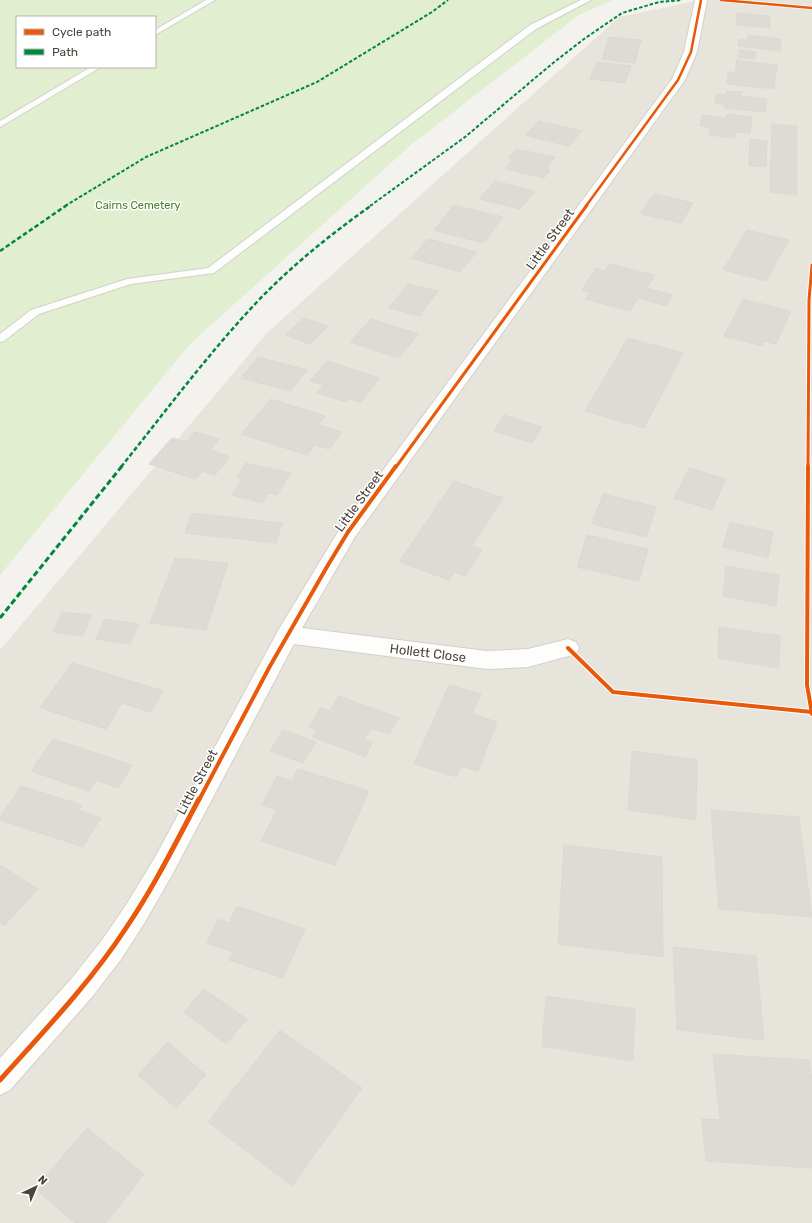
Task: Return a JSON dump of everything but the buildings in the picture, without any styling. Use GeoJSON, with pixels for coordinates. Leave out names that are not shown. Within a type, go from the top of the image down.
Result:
{"type":"FeatureCollection","features":[{"type":"Feature","properties":{"kind":"street","name":"Little Street"},"geometry":{"type":"LineString","coordinates":[[0,1080],[88,980],[126,928],[155,880],[323,572],[348,532],[678,80],[684,70],[692,48],[701,0]]}},
{"type":"Feature","properties":{"kind":"street","name":"Hollett Close"},"geometry":{"type":"LineString","coordinates":[[288,635],[487,660],[528,658],[568,648]]}},
{"type":"Feature","properties":{"kind":"lane"},"geometry":{"type":"LineString","coordinates":[[156,32],[211,0]]}},
{"type":"Feature","properties":{"kind":"lane"},"geometry":{"type":"LineString","coordinates":[[0,339],[35,312],[130,281],[211,271],[533,27],[587,0]]}},
{"type":"Feature","properties":{"kind":"lane"},"geometry":{"type":"LineString","coordinates":[[0,124],[95,68]]}},
{"type":"Feature","properties":{"kind":"shaded area"},"geometry":{"type":"Polygon","coordinates":[[[700,0],[812,0],[812,1223],[0,1223],[0,650],[268,332],[619,17],[700,0]]]}},
{"type":"Feature","properties":{"kind":"green space","name":"Cairns Cemetery"},"geometry":{"type":"Polygon","coordinates":[[[0,0],[613,0],[579,15],[412,144],[190,344],[0,575],[0,0]]]}},
{"type":"Feature","properties":{"kind":"marked path"},"geometry":{"type":"LineString","coordinates":[[0,251],[58,210],[146,157],[317,82],[432,12],[448,0]]}},
{"type":"Feature","properties":{"kind":"marked path"},"geometry":{"type":"LineString","coordinates":[[0,618],[217,347],[257,302],[327,237],[465,137],[553,63],[584,39],[622,13],[659,2],[682,0]]}},
{"type":"Feature","properties":{"kind":"cycle path"},"geometry":{"type":"LineString","coordinates":[[0,1080],[82,988],[126,929],[163,867],[289,632],[348,532],[678,80],[691,52],[701,0]]}},
{"type":"Feature","properties":{"kind":"cycle path"},"geometry":{"type":"LineString","coordinates":[[721,0],[812,8]]}},
{"type":"Feature","properties":{"kind":"cycle path"},"geometry":{"type":"LineString","coordinates":[[812,265],[809,300],[807,685],[812,714]]}},
{"type":"Feature","properties":{"kind":"cycle path"},"geometry":{"type":"LineString","coordinates":[[568,648],[613,692],[812,712]]}}]}
